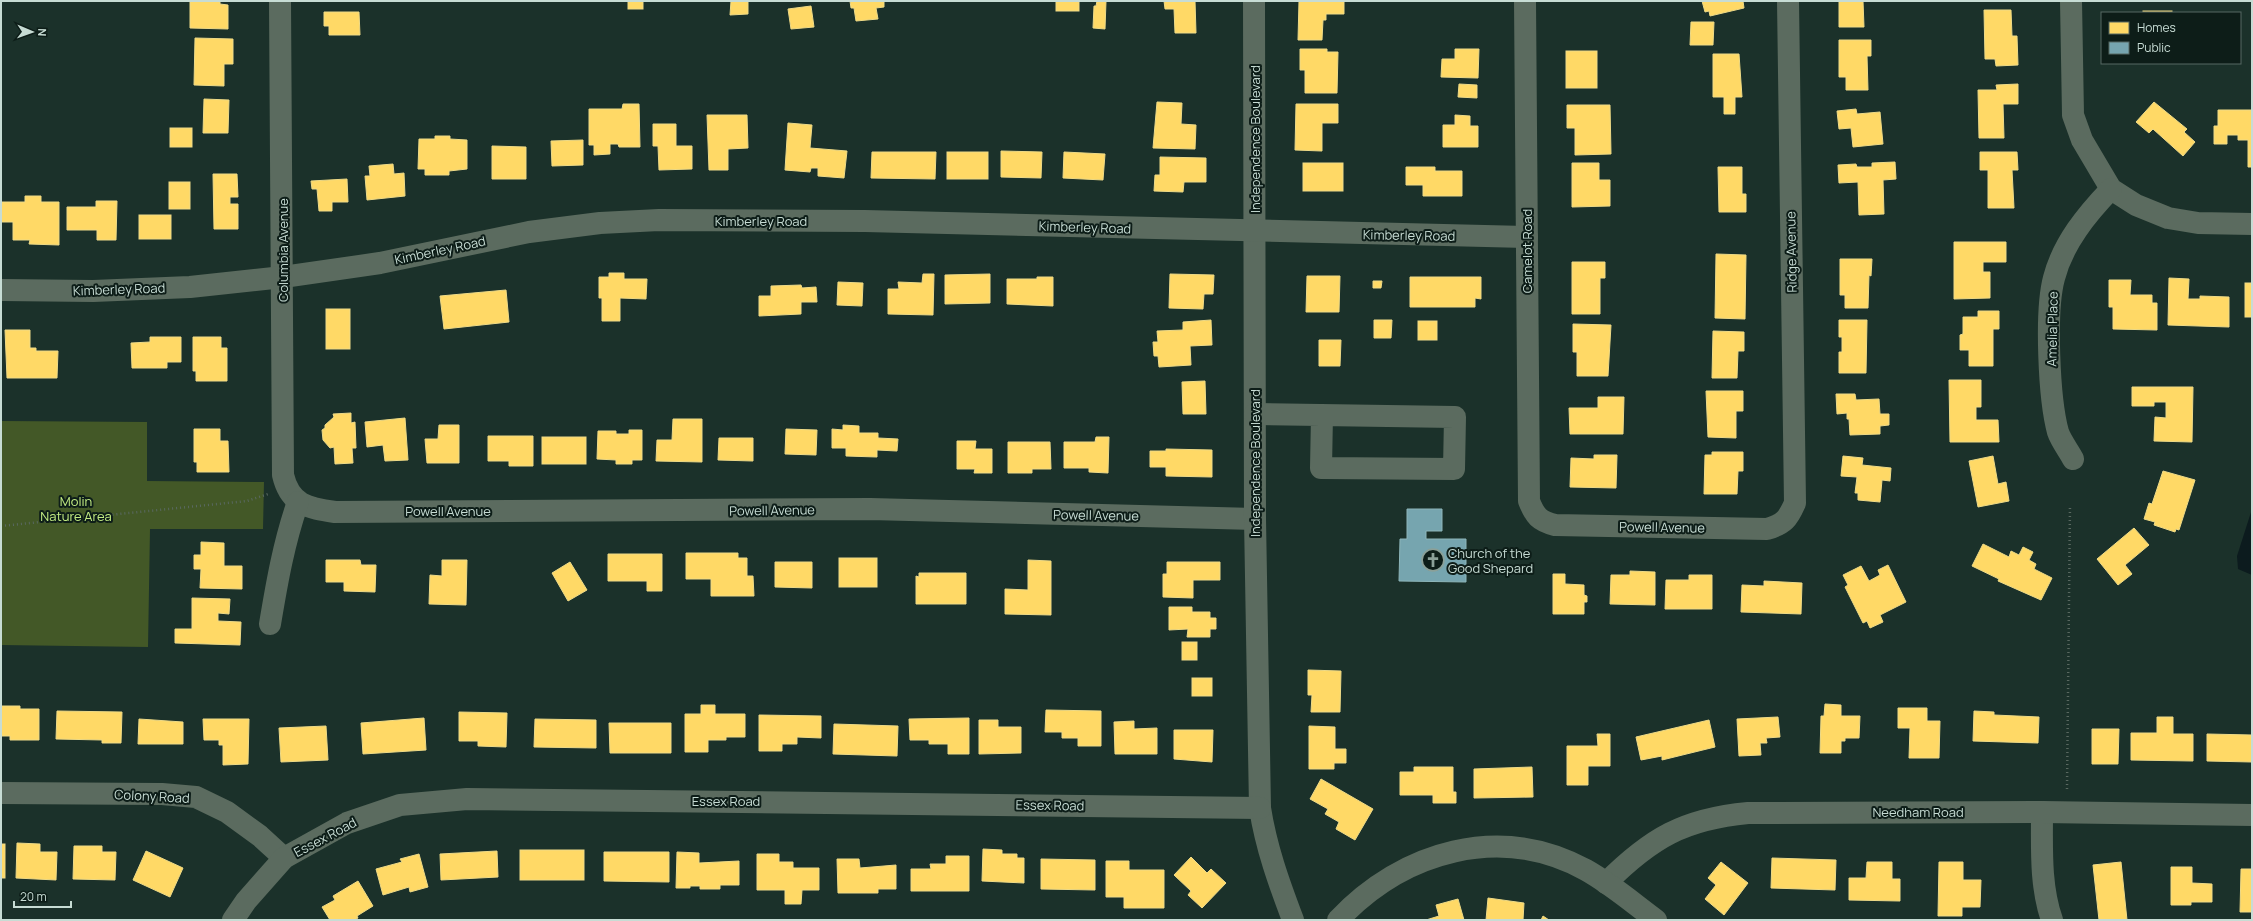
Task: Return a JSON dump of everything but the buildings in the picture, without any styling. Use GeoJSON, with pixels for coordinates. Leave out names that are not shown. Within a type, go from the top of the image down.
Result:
{"type":"FeatureCollection","features":[{"type":"Feature","properties":{"kind":"street","name":"Columbia Avenue"},"geometry":{"type":"LineString","coordinates":[[270,624],[292,496],[283,475],[283,277],[280,1]]}},
{"type":"Feature","properties":{"kind":"street","name":"Independence Boulevard"},"geometry":{"type":"LineString","coordinates":[[1254,1],[1255,519],[1260,808],[1264,833],[1271,860],[1293,920]]}},
{"type":"Feature","properties":{"kind":"street","name":"Camelot Road"},"geometry":{"type":"LineString","coordinates":[[1526,1],[1529,501]]}},
{"type":"Feature","properties":{"kind":"street","name":"Ridge Avenue"},"geometry":{"type":"LineString","coordinates":[[1788,1],[1795,504]]}},
{"type":"Feature","properties":{"kind":"street"},"geometry":{"type":"LineString","coordinates":[[2071,1],[2073,115],[2082,140],[2111,189],[2136,205],[2168,218],[2198,223],[2252,224]]}},
{"type":"Feature","properties":{"kind":"street","name":"Amelia Place"},"geometry":{"type":"LineString","coordinates":[[2073,459],[2058,434],[2052,386],[2050,303],[2054,277],[2067,245],[2087,214],[2111,189]]}},
{"type":"Feature","properties":{"kind":"street","name":"Kimberley Road"},"geometry":{"type":"LineString","coordinates":[[1,290],[101,291],[190,286],[283,277],[380,263],[529,232],[629,222],[865,221],[1527,237]]}},
{"type":"Feature","properties":{"kind":"street"},"geometry":{"type":"LineString","coordinates":[[1255,414],[1455,416],[1454,469],[1321,468],[1322,415]]}},
{"type":"Feature","properties":{"kind":"street","name":"Powell Avenue"},"geometry":{"type":"LineString","coordinates":[[292,496],[318,509],[335,512],[870,509],[1255,519]]}},
{"type":"Feature","properties":{"kind":"street","name":"Powell Avenue"},"geometry":{"type":"LineString","coordinates":[[1529,501],[1534,515],[1542,522],[1555,525],[1767,529],[1780,525],[1789,515],[1795,504]]}},
{"type":"Feature","properties":{"kind":"street","name":"Colony Road"},"geometry":{"type":"LineString","coordinates":[[1,793],[162,794],[196,797],[227,812],[260,836],[284,858]]}},
{"type":"Feature","properties":{"kind":"street","name":"Essex Road"},"geometry":{"type":"LineString","coordinates":[[233,920],[246,901],[284,858],[347,823],[400,805],[467,799],[1260,808]]}},
{"type":"Feature","properties":{"kind":"street"},"geometry":{"type":"LineString","coordinates":[[2042,812],[2042,867],[2048,909],[2052,920]]}},
{"type":"Feature","properties":{"kind":"street","name":"Needham Road"},"geometry":{"type":"LineString","coordinates":[[1606,884],[1643,849],[1667,834],[1691,823],[1717,816],[1748,813],[2042,812],[2252,815]]}},
{"type":"Feature","properties":{"kind":"street"},"geometry":{"type":"LineString","coordinates":[[1338,920],[1358,900],[1378,884],[1423,860],[1474,847],[1503,847],[1536,851],[1564,860],[1587,871],[1656,920]]}},
{"type":"Feature","properties":{"kind":"path"},"geometry":{"type":"LineString","coordinates":[[1,526],[292,496]]}},
{"type":"Feature","properties":{"kind":"path"},"geometry":{"type":"LineString","coordinates":[[2067,789],[2070,505]]}},
{"type":"Feature","properties":{"kind":"green space","name":"Molin Nature Area"},"geometry":{"type":"Polygon","coordinates":[[[1,421],[147,422],[147,481],[264,482],[263,529],[150,529],[148,647],[1,645],[1,421]]]}},
{"type":"Feature","properties":{"kind":"shaded area"},"geometry":{"type":"Polygon","coordinates":[[[2252,509],[2252,575],[2238,569],[2237,556],[2252,509]]]}},
{"type":"Feature","properties":{"kind":"place","name":"Church of the Good Shepard"},"geometry":{"type":"Point","coordinates":[1433,560]}}]}
